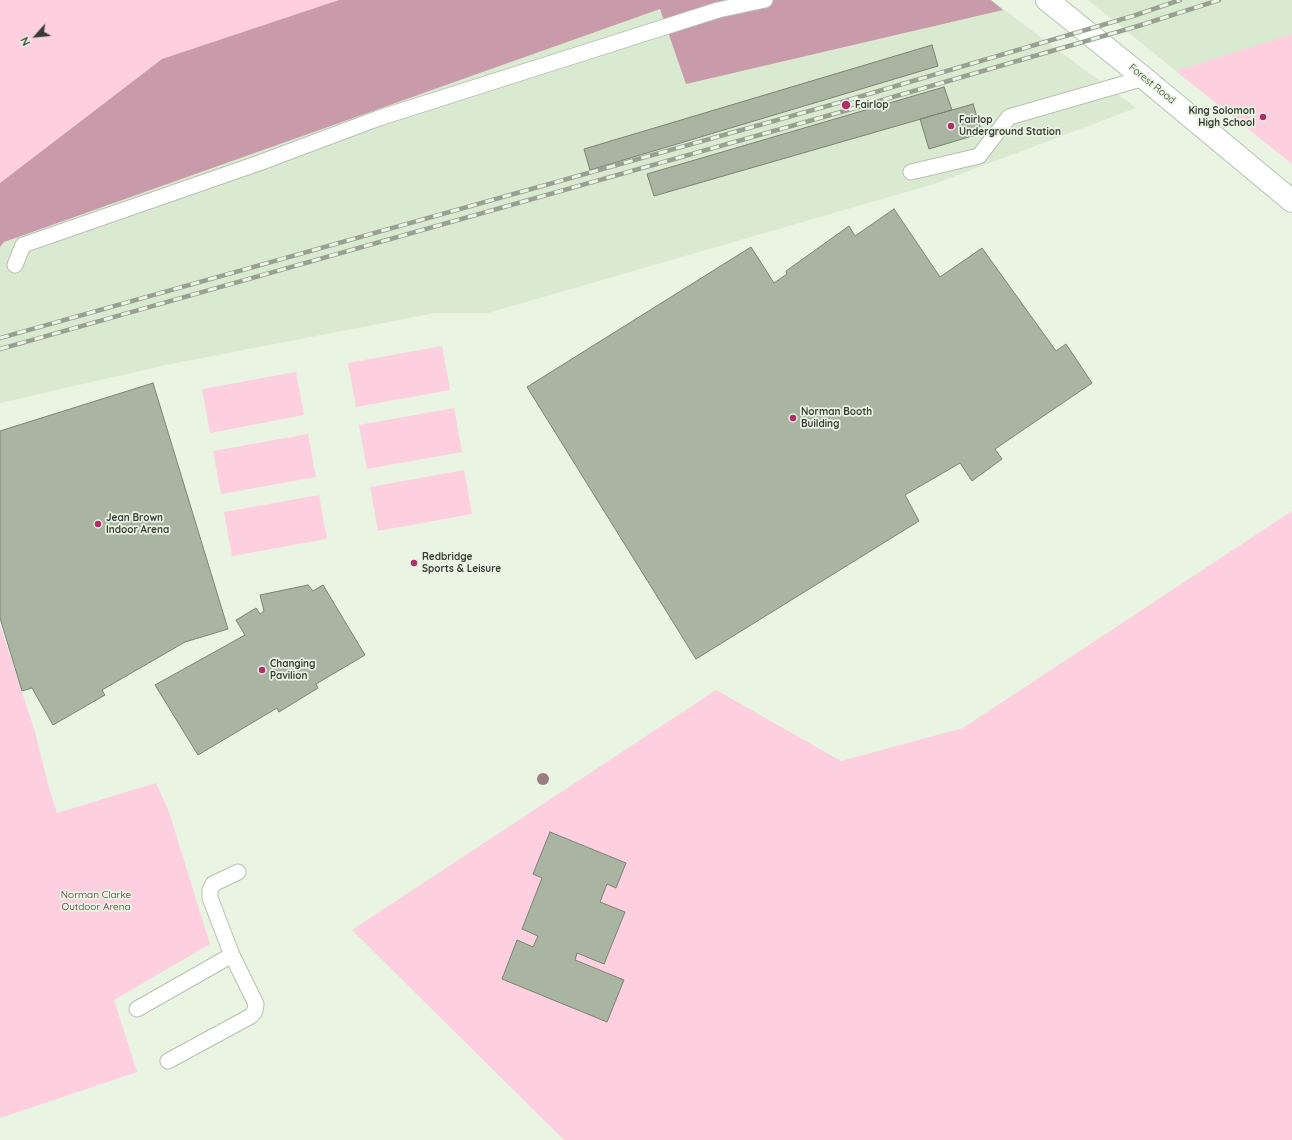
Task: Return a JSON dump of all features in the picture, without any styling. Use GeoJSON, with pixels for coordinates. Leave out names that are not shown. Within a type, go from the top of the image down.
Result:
{"type":"FeatureCollection","features":[{"type":"Feature","properties":{"kind":"street","name":"Forest Road"},"geometry":{"type":"LineString","coordinates":[[1058,3],[1144,78],[1292,200]]}},
{"type":"Feature","properties":{"kind":"lane"},"geometry":{"type":"LineString","coordinates":[[15,265],[23,245],[259,163],[379,118],[718,10],[765,0]]}},
{"type":"Feature","properties":{"kind":"lane"},"geometry":{"type":"LineString","coordinates":[[912,172],[979,156],[1009,117],[1144,78]]}},
{"type":"Feature","properties":{"kind":"lane"},"geometry":{"type":"LineString","coordinates":[[168,1061],[251,1016],[256,1011],[256,1004],[232,955],[210,898],[210,890],[213,884],[238,872]]}},
{"type":"Feature","properties":{"kind":"lane"},"geometry":{"type":"LineString","coordinates":[[137,1009],[232,955]]}},
{"type":"Feature","properties":{"kind":"shaded area"},"geometry":{"type":"Polygon","coordinates":[[[339,0],[991,0],[1003,10],[686,84],[660,9],[4,242],[0,247],[0,183],[162,59],[339,0]]]}},
{"type":"Feature","properties":{"kind":"shaded area"},"geometry":{"type":"Polygon","coordinates":[[[451,0],[991,0],[1136,108],[934,184],[488,313],[435,313],[166,365],[0,403],[0,190],[451,0]]]}},
{"type":"Feature","properties":{"kind":"shaded area"},"geometry":{"type":"Polygon","coordinates":[[[1088,0],[1292,0],[1292,164],[1176,71],[1088,0]]]}},
{"type":"Feature","properties":{"kind":"green space"},"geometry":{"type":"Polygon","coordinates":[[[0,0],[339,0],[162,59],[0,183],[0,0]]]}},
{"type":"Feature","properties":{"kind":"green space","name":"King Solomon High School"},"geometry":{"type":"Polygon","coordinates":[[[1292,34],[1292,164],[1176,71],[1292,34]]]}},
{"type":"Feature","properties":{"kind":"green space"},"geometry":{"type":"Polygon","coordinates":[[[442,346],[450,390],[356,407],[348,363],[442,346]]]}},
{"type":"Feature","properties":{"kind":"green space"},"geometry":{"type":"Polygon","coordinates":[[[296,372],[304,415],[210,433],[202,389],[296,372]]]}},
{"type":"Feature","properties":{"kind":"green space"},"geometry":{"type":"Polygon","coordinates":[[[454,408],[462,452],[367,469],[359,425],[454,408]]]}},
{"type":"Feature","properties":{"kind":"green space"},"geometry":{"type":"Polygon","coordinates":[[[308,434],[316,477],[221,494],[213,451],[308,434]]]}},
{"type":"Feature","properties":{"kind":"green space"},"geometry":{"type":"Polygon","coordinates":[[[464,470],[472,514],[378,531],[370,487],[464,470]]]}},
{"type":"Feature","properties":{"kind":"green space"},"geometry":{"type":"Polygon","coordinates":[[[319,495],[327,539],[232,556],[224,512],[319,495]]]}},
{"type":"Feature","properties":{"kind":"green space"},"geometry":{"type":"Polygon","coordinates":[[[1292,511],[1292,1140],[564,1140],[352,930],[716,690],[841,761],[963,728],[1292,511]]]}},
{"type":"Feature","properties":{"kind":"green space","name":"Norman Clarke Outdoor Arena"},"geometry":{"type":"Polygon","coordinates":[[[0,625],[35,732],[57,813],[156,783],[169,812],[210,944],[114,1000],[137,1072],[0,1118],[0,625]]]}},
{"type":"Feature","properties":{"kind":"building"},"geometry":{"type":"Polygon","coordinates":[[[932,45],[938,66],[590,170],[584,149],[932,45]]]}},
{"type":"Feature","properties":{"kind":"building"},"geometry":{"type":"Polygon","coordinates":[[[944,87],[952,110],[654,196],[647,174],[944,87]]]}},
{"type":"Feature","properties":{"kind":"building","name":"Fairlop Underground Station"},"geometry":{"type":"Polygon","coordinates":[[[973,104],[982,133],[929,149],[920,119],[973,104]]]}},
{"type":"Feature","properties":{"kind":"building","name":"Norman Booth Building"},"geometry":{"type":"Polygon","coordinates":[[[894,209],[940,277],[982,248],[1056,351],[1066,344],[1092,383],[995,449],[1002,459],[972,481],[960,463],[905,495],[919,521],[696,659],[527,387],[751,247],[774,283],[787,274],[786,271],[849,226],[855,236],[894,209]]]}},
{"type":"Feature","properties":{"kind":"building","name":"Jean Brown Indoor Arena"},"geometry":{"type":"Polygon","coordinates":[[[153,383],[228,629],[185,642],[102,690],[105,695],[53,725],[32,688],[22,691],[0,618],[0,431],[153,383]]]}},
{"type":"Feature","properties":{"kind":"building","name":"Changing Pavilion"},"geometry":{"type":"Polygon","coordinates":[[[308,585],[313,591],[323,585],[365,655],[316,684],[318,688],[279,712],[277,708],[198,755],[155,685],[245,635],[236,620],[256,608],[260,614],[264,611],[260,595],[308,585]]]}},
{"type":"Feature","properties":{"kind":"building"},"geometry":{"type":"Polygon","coordinates":[[[550,832],[626,863],[616,888],[607,884],[600,902],[625,912],[604,964],[577,953],[575,960],[624,980],[607,1022],[502,979],[517,940],[533,947],[538,936],[522,929],[542,878],[533,874],[550,832]]]}},
{"type":"Feature","properties":{"kind":"railway"},"geometry":{"type":"LineString","coordinates":[[0,338],[845,101],[1133,16],[1180,0]]}},
{"type":"Feature","properties":{"kind":"railway"},"geometry":{"type":"LineString","coordinates":[[0,349],[848,110],[1138,26],[1219,0]]}},
{"type":"Feature","properties":{"kind":"place","name":"Fairlop"},"geometry":{"type":"Point","coordinates":[846,105]}},
{"type":"Feature","properties":{"kind":"place","name":"King Solomon High School"},"geometry":{"type":"Point","coordinates":[1263,117]}},
{"type":"Feature","properties":{"kind":"place","name":"Fairlop Underground Station"},"geometry":{"type":"Point","coordinates":[951,126]}},
{"type":"Feature","properties":{"kind":"place","name":"Norman Booth Building"},"geometry":{"type":"Point","coordinates":[793,418]}},
{"type":"Feature","properties":{"kind":"place","name":"Jean Brown Indoor Arena"},"geometry":{"type":"Point","coordinates":[98,524]}},
{"type":"Feature","properties":{"kind":"place","name":"Redbridge Sports & Leisure"},"geometry":{"type":"Point","coordinates":[414,563]}},
{"type":"Feature","properties":{"kind":"place","name":"Changing Pavilion"},"geometry":{"type":"Point","coordinates":[262,670]}}]}
